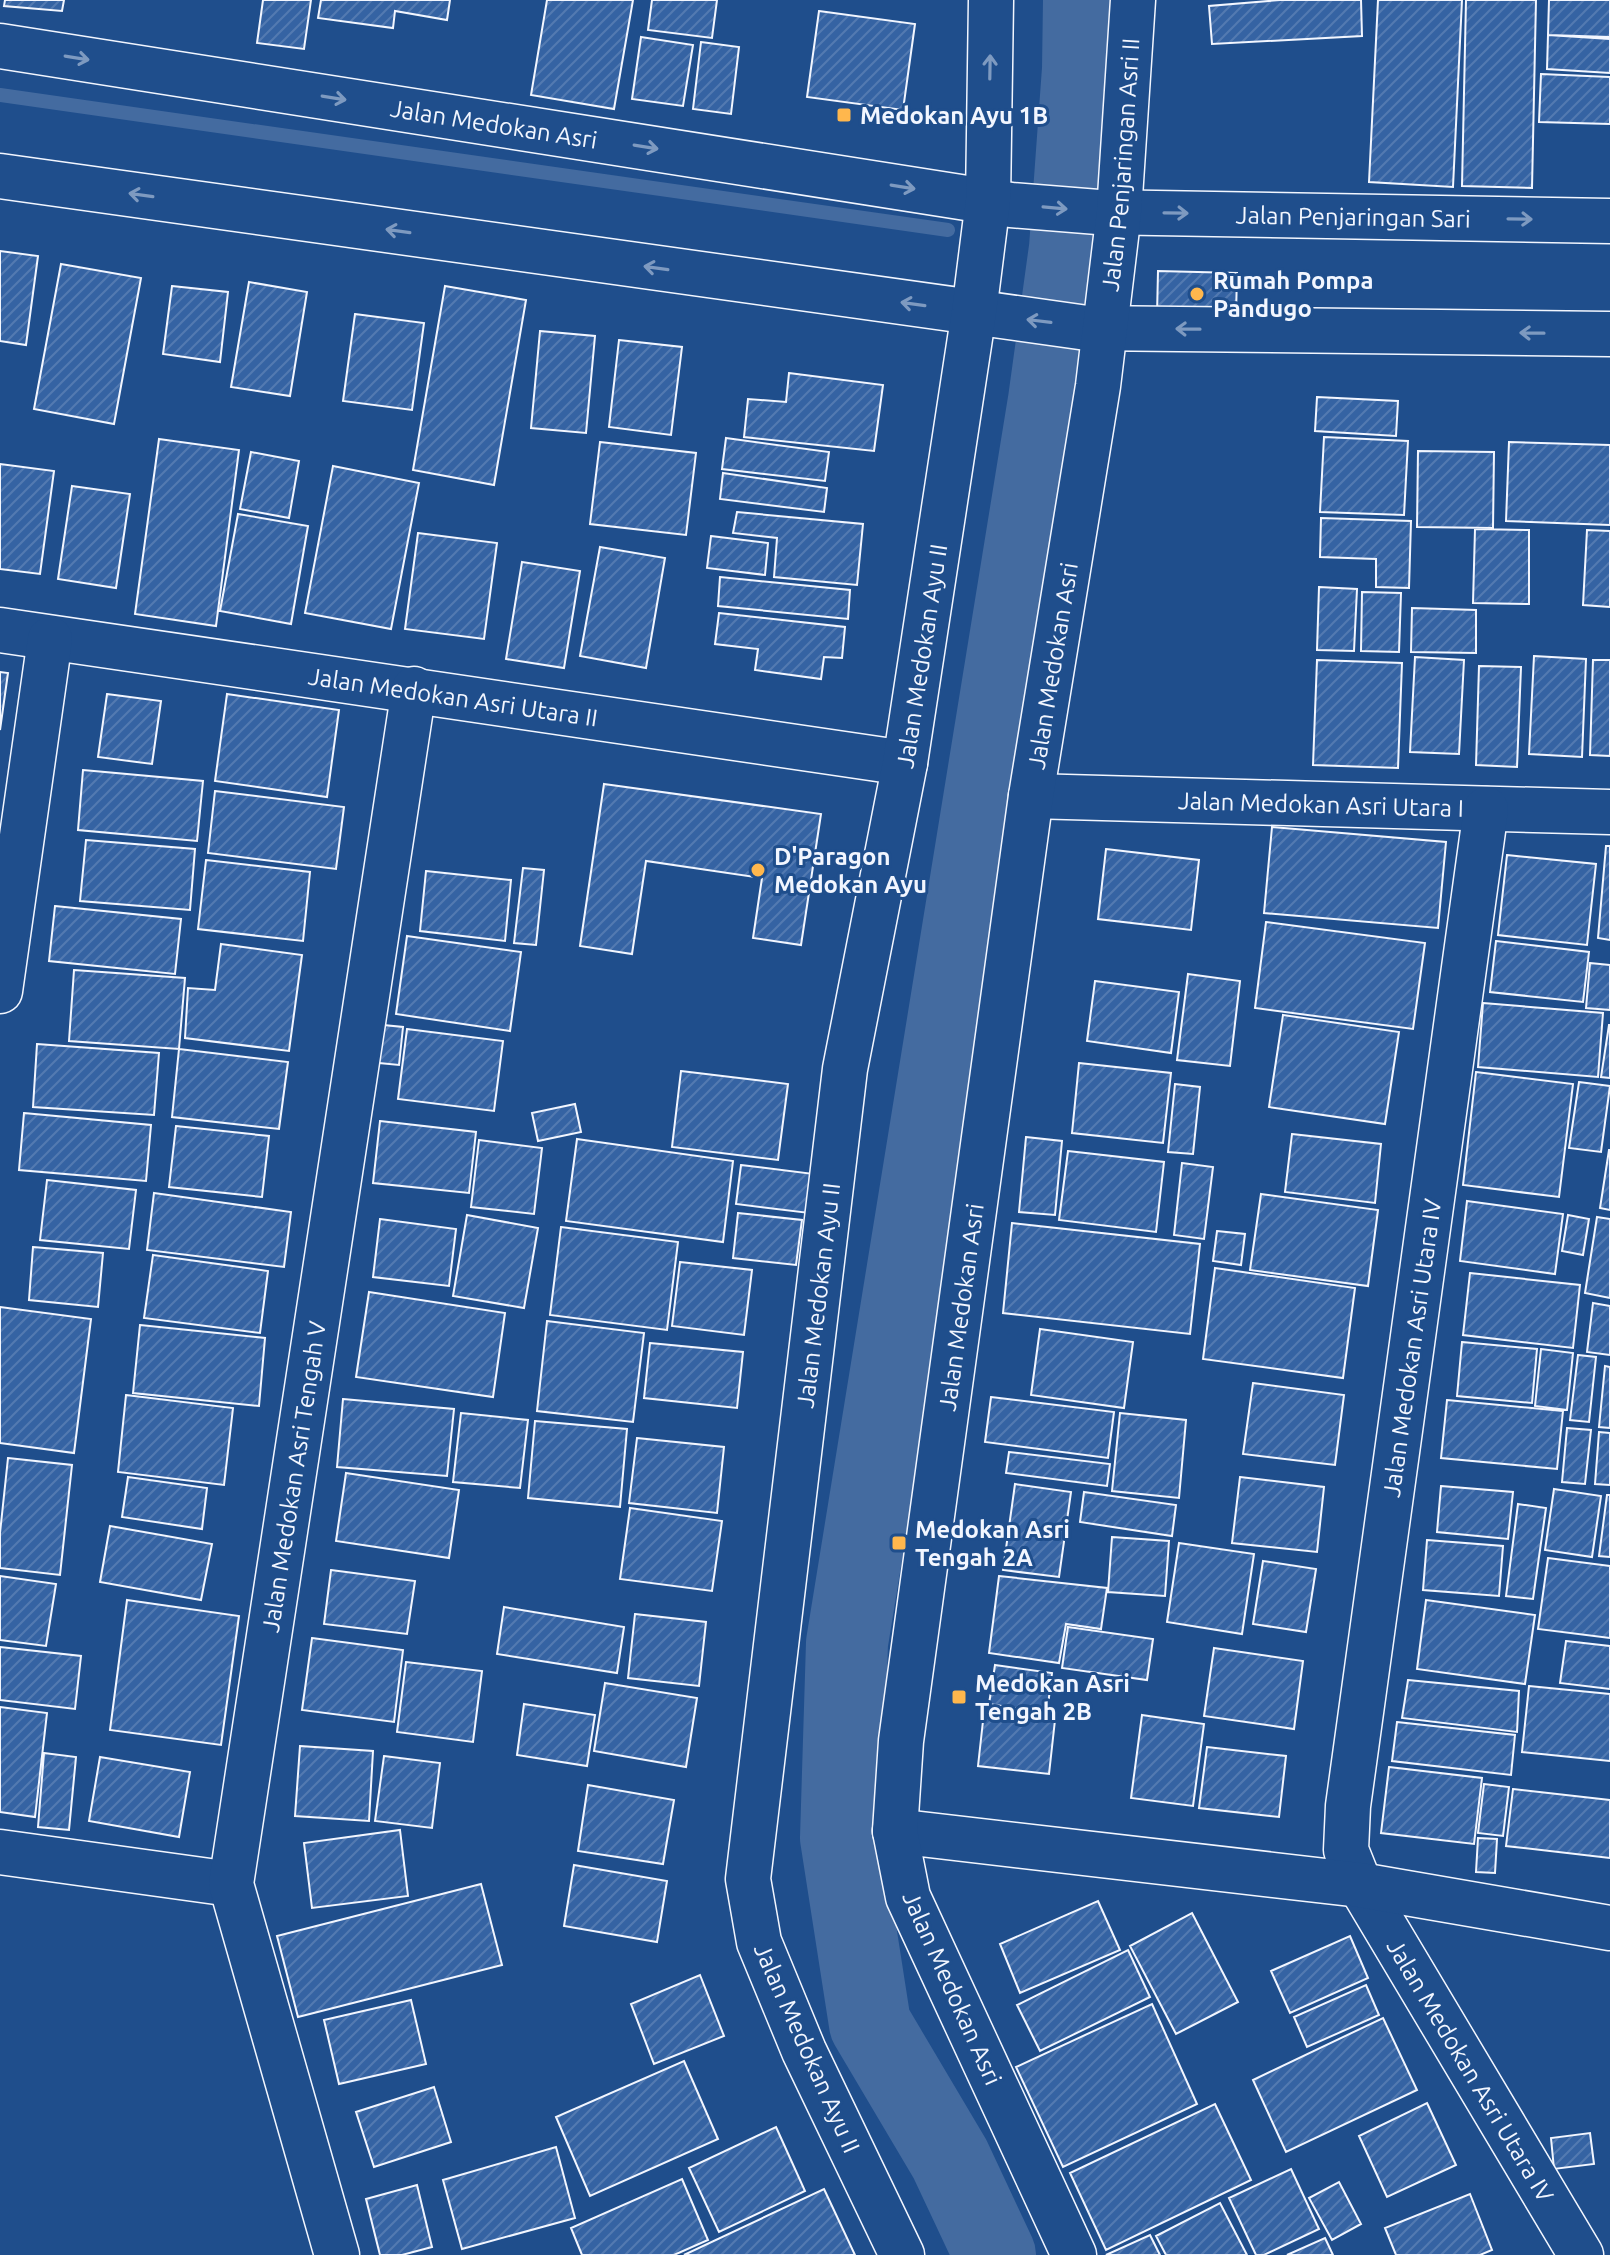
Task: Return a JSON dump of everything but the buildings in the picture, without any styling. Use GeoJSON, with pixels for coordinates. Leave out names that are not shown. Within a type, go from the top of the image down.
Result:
{"type":"FeatureCollection","features":[{"type":"Feature","properties":{"kind":"street"},"geometry":{"type":"LineString","coordinates":[[982,314],[1000,203],[991,0]]}},
{"type":"Feature","properties":{"kind":"street","name":"Jalan Penjaringan Asri II"},"geometry":{"type":"LineString","coordinates":[[1096,328],[1133,0]]}},
{"type":"Feature","properties":{"kind":"street","name":"Jalan Medokan Asri"},"geometry":{"type":"LineString","coordinates":[[0,46],[1000,203],[1109,212]]}},
{"type":"Feature","properties":{"kind":"street"},"geometry":{"type":"LineString","coordinates":[[0,176],[1096,328],[1610,334]]}},
{"type":"Feature","properties":{"kind":"street","name":"Jalan Penjaringan Sari"},"geometry":{"type":"LineString","coordinates":[[1109,212],[1610,221]]}},
{"type":"Feature","properties":{"kind":"street","name":"Jalan Medokan Ayu II"},"geometry":{"type":"LineString","coordinates":[[902,2255],[804,2051],[759,1942],[748,1879],[845,1069],[905,763],[982,314]]}},
{"type":"Feature","properties":{"kind":"street","name":"Jalan Medokan Asri"},"geometry":{"type":"LineString","coordinates":[[1074,2255],[908,1897],[895,1831],[901,1741],[1096,328]]}},
{"type":"Feature","properties":{"kind":"street","name":"Jalan Medokan Asri Utara II"},"geometry":{"type":"LineString","coordinates":[[0,630],[905,763]]}},
{"type":"Feature","properties":{"kind":"street"},"geometry":{"type":"LineString","coordinates":[[0,991],[50,639]]}},
{"type":"Feature","properties":{"kind":"street","name":"Jalan Medokan Asri Tengah V"},"geometry":{"type":"LineString","coordinates":[[337,2255],[231,1884],[414,689]]}},
{"type":"Feature","properties":{"kind":"street","name":"Jalan Medokan Asri Utara I"},"geometry":{"type":"LineString","coordinates":[[1031,796],[1610,812]]}},
{"type":"Feature","properties":{"kind":"street","name":"Jalan Medokan Asri Utara IV"},"geometry":{"type":"LineString","coordinates":[[1486,809],[1348,1806],[1346,1850],[1360,1885],[1581,2255]]}},
{"type":"Feature","properties":{"kind":"street"},"geometry":{"type":"LineString","coordinates":[[895,1831],[1360,1885],[1610,1928]]}},
{"type":"Feature","properties":{"kind":"street"},"geometry":{"type":"LineString","coordinates":[[0,1852],[231,1884]]}},
{"type":"Feature","properties":{"kind":"waterway"},"geometry":{"type":"LineString","coordinates":[[995,2255],[950,2159],[870,2024],[841,1838],[847,1643],[1049,400],[1070,248],[1083,69],[1084,0]]}},
{"type":"Feature","properties":{"kind":"waterway"},"geometry":{"type":"LineString","coordinates":[[0,95],[948,230]]}},
{"type":"Feature","properties":{"kind":"place","name":"Medokan Ayu 1B"},"geometry":{"type":"Point","coordinates":[844,115]}},
{"type":"Feature","properties":{"kind":"place","name":"Rumah Pompa Pandugo"},"geometry":{"type":"Point","coordinates":[1197,294]}},
{"type":"Feature","properties":{"kind":"place","name":"D'Paragon Medokan Ayu"},"geometry":{"type":"Point","coordinates":[758,870]}},
{"type":"Feature","properties":{"kind":"place","name":"Medokan Asri Tengah 2A"},"geometry":{"type":"Point","coordinates":[899,1543]}},
{"type":"Feature","properties":{"kind":"place","name":"Medokan Asri Tengah 2B"},"geometry":{"type":"Point","coordinates":[959,1697]}}]}
